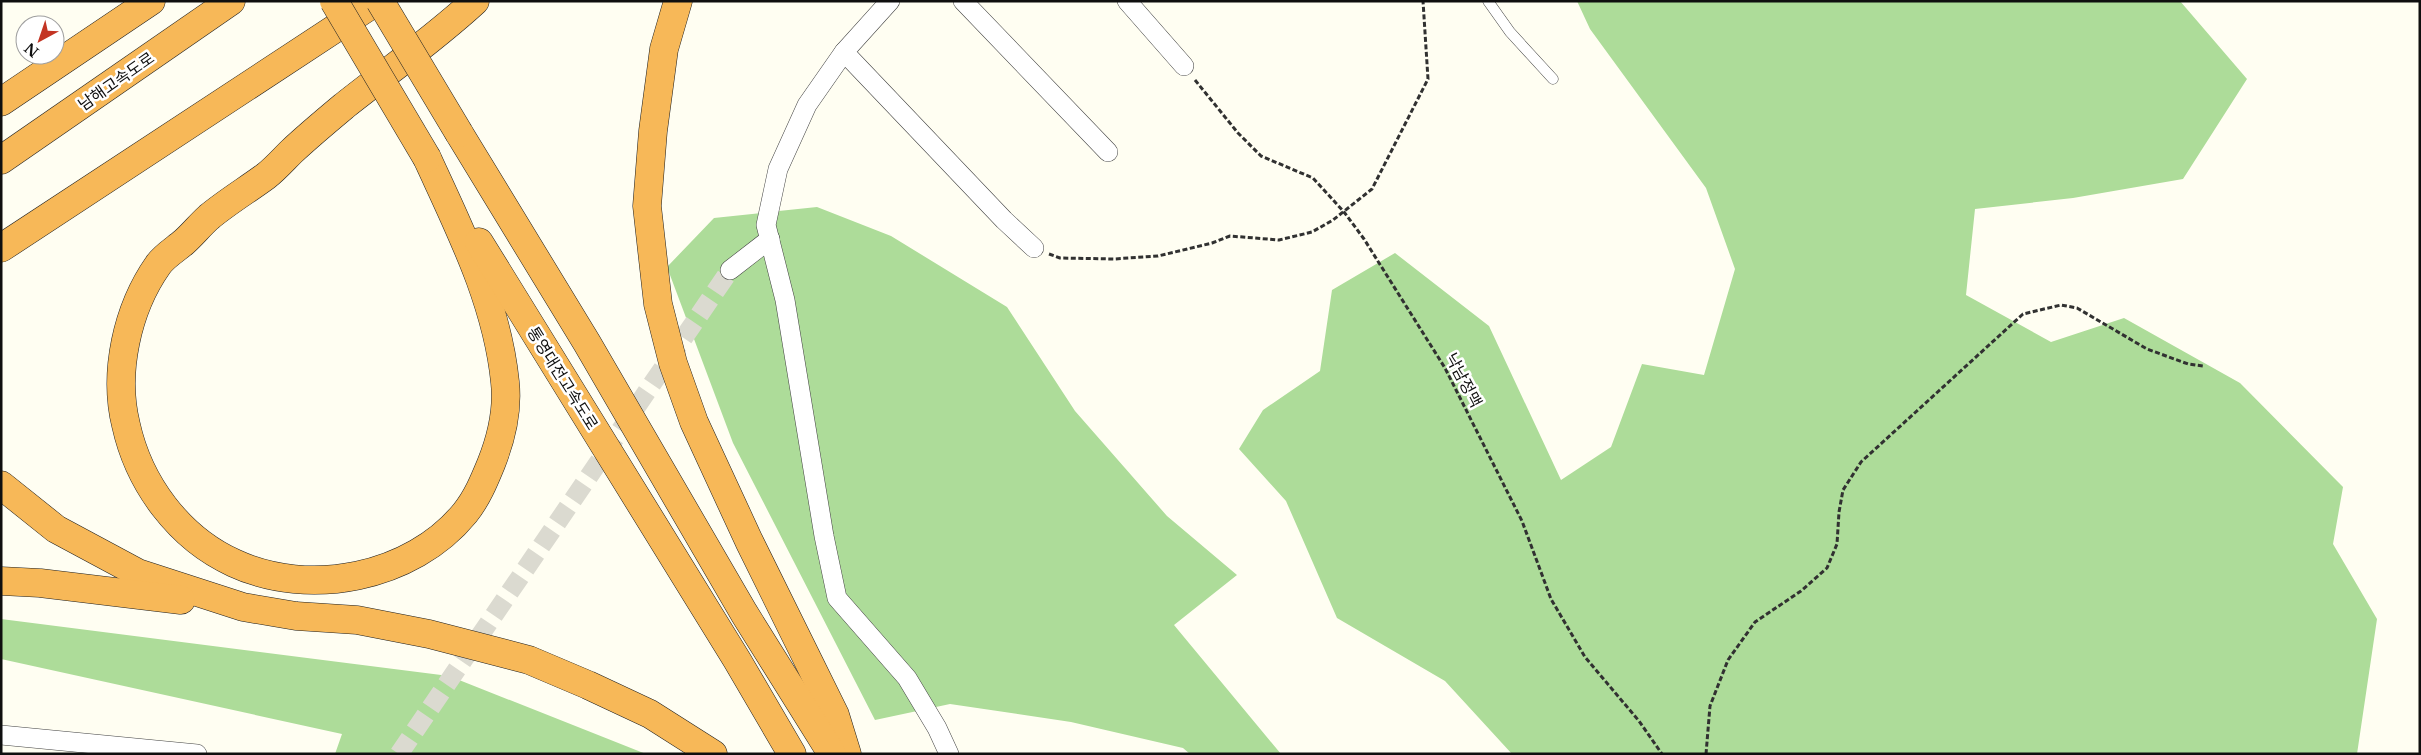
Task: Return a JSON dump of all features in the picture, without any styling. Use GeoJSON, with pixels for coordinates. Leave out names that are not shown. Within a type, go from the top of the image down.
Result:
{"type":"FeatureCollection","features":[{"type":"Feature","properties":{"kind":"highway"},"geometry":{"type":"LineString","coordinates":[[1,102],[151,1]]}},
{"type":"Feature","properties":{"kind":"highway","name":"남해고속도로"},"geometry":{"type":"LineString","coordinates":[[1,160],[231,1]]}},
{"type":"Feature","properties":{"kind":"highway","name":"통영대전고속도로"},"geometry":{"type":"LineString","coordinates":[[334,1],[427,158],[737,660],[792,754]]}},
{"type":"Feature","properties":{"kind":"highway"},"geometry":{"type":"LineString","coordinates":[[1,248],[379,1],[587,343],[744,613],[832,754]]}},
{"type":"Feature","properties":{"kind":"highway"},"geometry":{"type":"LineString","coordinates":[[427,158],[466,243],[499,334],[506,386],[504,415],[498,446],[480,492],[464,514],[420,551],[368,574],[341,578],[290,580],[236,564],[210,549],[181,526],[155,495],[132,450],[123,415],[121,387],[130,324],[159,263],[208,218],[269,174],[293,150],[344,107],[448,26],[476,1]]}},
{"type":"Feature","properties":{"kind":"highway"},"geometry":{"type":"LineString","coordinates":[[678,1],[664,50],[653,132],[646,206],[658,304],[673,363],[694,422],[749,541],[835,715],[847,754]]}},
{"type":"Feature","properties":{"kind":"highway"},"geometry":{"type":"LineString","coordinates":[[1,486],[56,528],[138,573],[243,607]]}},
{"type":"Feature","properties":{"kind":"highway"},"geometry":{"type":"LineString","coordinates":[[1,581],[40,583],[243,607],[296,616],[357,620],[429,634],[529,660],[588,684],[650,714],[713,754]]}},
{"type":"Feature","properties":{"kind":"street"},"geometry":{"type":"LineString","coordinates":[[890,1],[844,52],[807,105],[778,169],[766,224],[784,300],[824,536],[837,598],[907,678],[937,728],[949,754]]}},
{"type":"Feature","properties":{"kind":"street"},"geometry":{"type":"LineString","coordinates":[[963,1],[1108,152]]}},
{"type":"Feature","properties":{"kind":"street"},"geometry":{"type":"LineString","coordinates":[[1127,1],[1184,66]]}},
{"type":"Feature","properties":{"kind":"street"},"geometry":{"type":"LineString","coordinates":[[844,52],[1004,220],[1034,248]]}},
{"type":"Feature","properties":{"kind":"street"},"geometry":{"type":"LineString","coordinates":[[730,270],[770,239]]}},
{"type":"Feature","properties":{"kind":"street"},"geometry":{"type":"LineString","coordinates":[[1,735],[197,754]]}},
{"type":"Feature","properties":{"kind":"lane"},"geometry":{"type":"LineString","coordinates":[[1488,1],[1510,32],[1553,79]]}},
{"type":"Feature","properties":{"kind":"path"},"geometry":{"type":"LineString","coordinates":[[1034,248],[1060,258],[1114,259],[1158,256],[1212,243],[1230,236],[1279,240],[1312,232],[1344,212],[1372,189],[1428,80],[1423,1]]}},
{"type":"Feature","properties":{"kind":"path","name":"낙남정맥"},"geometry":{"type":"LineString","coordinates":[[1184,66],[1238,133],[1261,156],[1313,178],[1344,212],[1364,238],[1444,368],[1522,521],[1551,599],[1585,657],[1639,721],[1662,754]]}},
{"type":"Feature","properties":{"kind":"path"},"geometry":{"type":"LineString","coordinates":[[1706,754],[1710,706],[1728,660],[1755,622],[1801,591],[1827,568],[1837,544],[1839,512],[1843,490],[1861,462],[2022,314],[2060,305],[2077,308],[2147,349],[2188,364],[2203,366]]}},
{"type":"Feature","properties":{"kind":"green space"},"geometry":{"type":"Polygon","coordinates":[[[1577,1],[2180,1],[2247,79],[2183,179],[2073,198],[1975,209],[1966,295],[2051,342],[2124,318],[2240,383],[2343,487],[2333,544],[2377,619],[2357,754],[1512,754],[1445,681],[1337,618],[1286,501],[1239,449],[1263,410],[1320,371],[1332,290],[1395,253],[1489,326],[1561,480],[1611,447],[1642,364],[1704,375],[1735,269],[1706,188],[1590,29],[1577,1]]]}},
{"type":"Feature","properties":{"kind":"green space"},"geometry":{"type":"Polygon","coordinates":[[[817,207],[891,236],[1007,307],[1075,411],[1167,516],[1237,575],[1174,625],[1281,754],[1190,754],[1183,748],[1071,722],[950,704],[875,720],[733,443],[667,267],[714,218],[817,207]]]}},
{"type":"Feature","properties":{"kind":"green space"},"geometry":{"type":"Polygon","coordinates":[[[1,619],[449,676],[646,754],[335,754],[342,734],[1,659],[1,619]]]}},
{"type":"Feature","properties":{"kind":"tunnel"},"geometry":{"type":"LineString","coordinates":[[399,754],[730,270]]}}]}
